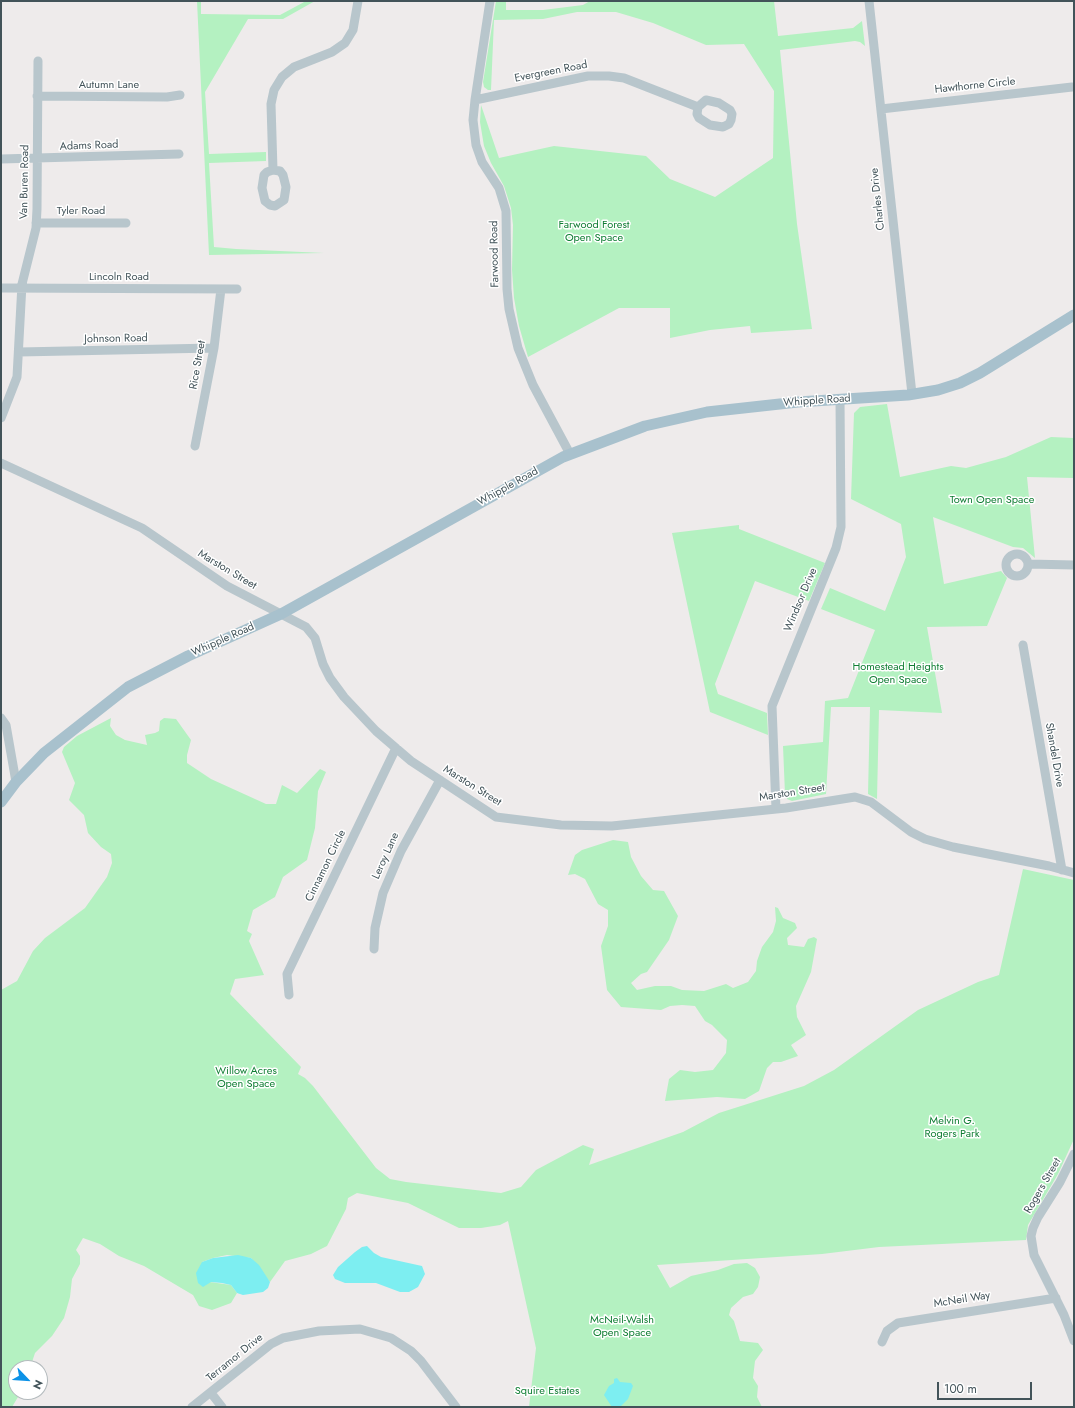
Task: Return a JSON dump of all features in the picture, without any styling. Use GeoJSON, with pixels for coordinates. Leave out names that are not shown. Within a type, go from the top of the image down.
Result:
{"type":"FeatureCollection","features":[{"type":"Feature","properties":{"kind":"main road","name":"Whipple Road"},"geometry":{"type":"LineString","coordinates":[[1,802],[16,782],[44,753],[128,687],[188,656],[280,614],[570,454],[645,426],[707,412],[798,402],[912,394],[938,390],[960,383],[980,373],[1074,315]]}},
{"type":"Feature","properties":{"kind":"street"},"geometry":{"type":"LineString","coordinates":[[273,170],[271,104],[274,90],[282,77],[294,67],[332,52],[345,43],[353,30],[358,1]]}},
{"type":"Feature","properties":{"kind":"street","name":"Farwood Road"},"geometry":{"type":"LineString","coordinates":[[490,1],[473,120],[476,145],[482,162],[499,188],[506,211],[507,279],[513,329],[518,348],[533,385],[570,454]]}},
{"type":"Feature","properties":{"kind":"street","name":"Charles Drive"},"geometry":{"type":"LineString","coordinates":[[869,1],[912,394]]}},
{"type":"Feature","properties":{"kind":"street","name":"Van Buren Road"},"geometry":{"type":"LineString","coordinates":[[1,418],[17,377],[21,288],[36,223],[38,61]]}},
{"type":"Feature","properties":{"kind":"street","name":"Evergreen Road"},"geometry":{"type":"LineString","coordinates":[[475,100],[599,75],[624,78],[698,107]]}},
{"type":"Feature","properties":{"kind":"street","name":"Hawthorne Circle"},"geometry":{"type":"LineString","coordinates":[[881,109],[1072,88]]}},
{"type":"Feature","properties":{"kind":"street","name":"Autumn Lane"},"geometry":{"type":"LineString","coordinates":[[37,96],[167,97],[180,95]]}},
{"type":"Feature","properties":{"kind":"street","name":"Adams Road"},"geometry":{"type":"LineString","coordinates":[[1,159],[179,154]]}},
{"type":"Feature","properties":{"kind":"street","name":"Tyler Road"},"geometry":{"type":"LineString","coordinates":[[36,223],[126,223]]}},
{"type":"Feature","properties":{"kind":"street","name":"Lincoln Road"},"geometry":{"type":"LineString","coordinates":[[1,288],[237,289]]}},
{"type":"Feature","properties":{"kind":"street","name":"Rice Street"},"geometry":{"type":"LineString","coordinates":[[195,446],[214,348],[221,289]]}},
{"type":"Feature","properties":{"kind":"street","name":"Johnson Road"},"geometry":{"type":"LineString","coordinates":[[19,352],[214,348]]}},
{"type":"Feature","properties":{"kind":"street","name":"Windsor Drive"},"geometry":{"type":"LineString","coordinates":[[776,809],[772,706],[836,548],[842,527],[840,399]]}},
{"type":"Feature","properties":{"kind":"street","name":"Marston Street"},"geometry":{"type":"LineString","coordinates":[[1,463],[142,528],[227,586],[306,627],[315,638],[323,664],[330,678],[344,697],[410,761],[496,816],[561,825],[612,826],[776,809],[855,797],[871,802],[911,832],[925,839],[953,847],[1074,873]]}},
{"type":"Feature","properties":{"kind":"street"},"geometry":{"type":"LineString","coordinates":[[1028,564],[1074,565]]}},
{"type":"Feature","properties":{"kind":"street","name":"Shandel Drive"},"geometry":{"type":"LineString","coordinates":[[1023,645],[1062,870]]}},
{"type":"Feature","properties":{"kind":"street"},"geometry":{"type":"LineString","coordinates":[[1,718],[6,725],[16,782]]}},
{"type":"Feature","properties":{"kind":"street","name":"Cinnamon Circle"},"geometry":{"type":"LineString","coordinates":[[289,995],[287,974],[396,748]]}},
{"type":"Feature","properties":{"kind":"street","name":"Leroy Lane"},"geometry":{"type":"LineString","coordinates":[[374,949],[376,921],[383,894],[401,851],[440,780]]}},
{"type":"Feature","properties":{"kind":"street","name":"Rogers Street"},"geometry":{"type":"LineString","coordinates":[[1074,1154],[1060,1182],[1038,1217],[1033,1228],[1032,1236],[1034,1255],[1056,1298],[1074,1341]]}},
{"type":"Feature","properties":{"kind":"street","name":"McNeil Way"},"geometry":{"type":"LineString","coordinates":[[882,1342],[887,1331],[898,1323],[1056,1298]]}},
{"type":"Feature","properties":{"kind":"street","name":"Terramor Drive"},"geometry":{"type":"LineString","coordinates":[[192,1407],[271,1344],[283,1338],[319,1331],[360,1329],[391,1338],[411,1351],[421,1361],[456,1407]]}},
{"type":"Feature","properties":{"kind":"street","name":"Terramor Drive"},"geometry":{"type":"LineString","coordinates":[[211,1393],[222,1407]]}},
{"type":"Feature","properties":{"kind":"green space"},"geometry":{"type":"Polygon","coordinates":[[[197,1],[201,1],[201,14],[280,15],[306,1],[315,1],[283,19],[248,19],[205,92],[209,154],[266,152],[266,161],[209,163],[214,247],[324,253],[209,255],[197,1]]]}},
{"type":"Feature","properties":{"kind":"green space","name":"Farwood Forest Open Space"},"geometry":{"type":"Polygon","coordinates":[[[496,1],[506,1],[506,10],[543,10],[583,5],[590,1],[774,1],[778,36],[853,28],[862,21],[865,46],[860,42],[855,41],[780,50],[797,224],[812,329],[751,333],[750,326],[710,330],[670,338],[670,308],[619,308],[528,357],[519,326],[514,298],[512,270],[513,225],[511,208],[504,186],[491,163],[484,146],[480,122],[481,105],[499,158],[554,146],[646,156],[670,179],[715,197],[773,158],[774,91],[744,44],[706,45],[653,23],[616,12],[577,12],[543,19],[494,20],[491,90],[488,90],[484,87],[483,82],[496,1]]]}},
{"type":"Feature","properties":{"kind":"green space"},"geometry":{"type":"Polygon","coordinates":[[[887,404],[900,477],[951,466],[966,468],[1006,457],[1051,437],[1074,438],[1074,478],[1027,477],[1035,558],[1023,548],[1013,547],[933,517],[944,584],[1001,571],[1007,578],[987,626],[927,627],[942,713],[879,710],[877,799],[868,794],[870,707],[831,707],[826,794],[792,801],[787,799],[785,794],[783,746],[823,742],[825,701],[848,698],[875,630],[821,609],[830,588],[885,611],[906,557],[901,524],[851,499],[854,413],[860,407],[887,404]]]}},
{"type":"Feature","properties":{"kind":"green space"},"geometry":{"type":"Polygon","coordinates":[[[739,525],[739,529],[825,563],[809,601],[755,581],[715,684],[718,694],[767,713],[768,735],[710,712],[672,533],[739,525]]]}},
{"type":"Feature","properties":{"kind":"green space"},"geometry":{"type":"Polygon","coordinates":[[[111,718],[110,726],[116,735],[125,740],[147,745],[145,735],[159,731],[160,721],[164,718],[176,719],[191,740],[187,755],[187,763],[211,779],[266,804],[276,804],[282,785],[297,793],[320,769],[326,772],[318,791],[315,828],[307,860],[283,877],[275,897],[253,910],[247,931],[252,934],[249,941],[264,975],[235,979],[230,994],[301,1067],[298,1074],[305,1078],[313,1086],[376,1168],[390,1179],[501,1193],[521,1187],[536,1170],[583,1145],[594,1149],[589,1165],[683,1132],[719,1113],[804,1086],[834,1070],[918,1010],[978,982],[999,975],[1023,869],[1074,880],[1074,1139],[1058,1174],[1028,1225],[1026,1240],[879,1247],[822,1254],[657,1265],[670,1288],[691,1276],[718,1270],[734,1264],[747,1263],[755,1268],[760,1277],[758,1287],[753,1294],[743,1297],[731,1308],[729,1315],[734,1321],[740,1341],[758,1343],[763,1350],[755,1361],[753,1378],[758,1386],[757,1397],[762,1407],[529,1407],[536,1348],[508,1221],[500,1225],[481,1228],[459,1228],[408,1203],[357,1193],[348,1198],[346,1209],[327,1246],[311,1254],[285,1261],[270,1282],[251,1258],[227,1255],[202,1262],[210,1282],[231,1285],[237,1293],[231,1303],[212,1310],[199,1306],[193,1295],[144,1266],[119,1256],[100,1244],[83,1238],[76,1250],[80,1256],[80,1264],[72,1279],[70,1297],[64,1318],[52,1336],[35,1353],[33,1360],[8,1360],[8,1400],[16,1400],[12,1407],[1,1407],[1,990],[17,981],[33,951],[45,938],[85,908],[107,877],[112,863],[111,854],[101,847],[88,833],[84,815],[69,800],[75,783],[62,752],[64,747],[77,736],[111,718]]]}},
{"type":"Feature","properties":{"kind":"green space"},"geometry":{"type":"Polygon","coordinates":[[[613,840],[628,842],[631,857],[641,876],[653,890],[664,891],[678,916],[669,940],[647,972],[641,974],[631,983],[637,990],[655,986],[671,986],[682,990],[704,991],[726,984],[733,988],[748,982],[756,971],[757,961],[762,947],[773,932],[776,921],[775,907],[778,908],[783,918],[795,923],[797,928],[787,938],[788,945],[804,947],[808,939],[814,937],[817,939],[811,972],[796,1006],[797,1017],[806,1035],[791,1045],[798,1056],[781,1062],[773,1062],[767,1068],[759,1091],[745,1099],[717,1097],[665,1101],[669,1079],[680,1070],[695,1072],[713,1070],[726,1053],[727,1040],[712,1025],[705,1021],[695,1006],[670,1006],[661,1010],[621,1007],[607,990],[601,946],[608,926],[608,910],[598,904],[585,879],[575,874],[568,875],[575,855],[582,850],[613,840]]]}},
{"type":"Feature","properties":{"kind":"water"},"geometry":{"type":"Polygon","coordinates":[[[367,1246],[381,1257],[422,1266],[425,1274],[418,1287],[409,1292],[400,1292],[376,1283],[345,1283],[335,1279],[333,1275],[338,1267],[355,1252],[362,1247],[367,1246]]]}},
{"type":"Feature","properties":{"kind":"water"},"geometry":{"type":"Polygon","coordinates":[[[238,1255],[251,1258],[259,1265],[270,1282],[268,1288],[263,1292],[243,1295],[237,1293],[231,1285],[211,1282],[203,1287],[198,1283],[196,1273],[202,1262],[213,1258],[238,1255]]]}},
{"type":"Feature","properties":{"kind":"water"},"geometry":{"type":"Polygon","coordinates":[[[617,1378],[620,1382],[631,1383],[633,1386],[628,1399],[620,1407],[612,1407],[604,1395],[609,1386],[614,1383],[614,1379],[617,1378]]]}},
{"type":"Feature","properties":{"kind":"park label","name":"Town Open Space"},"geometry":{"type":"Point","coordinates":[992,500]}},
{"type":"Feature","properties":{"kind":"park label","name":"Homestead Heights Open Space"},"geometry":{"type":"Point","coordinates":[898,673]}},
{"type":"Feature","properties":{"kind":"park label","name":"Willow Acres Open Space"},"geometry":{"type":"Point","coordinates":[246,1077]}},
{"type":"Feature","properties":{"kind":"park label","name":"Melvin G. Rogers Park"},"geometry":{"type":"Point","coordinates":[952,1127]}},
{"type":"Feature","properties":{"kind":"park label","name":"McNeil-Walsh Open Space"},"geometry":{"type":"Point","coordinates":[622,1326]}},
{"type":"Feature","properties":{"kind":"park label","name":"Squire Estates"},"geometry":{"type":"Point","coordinates":[547,1391]}}]}
